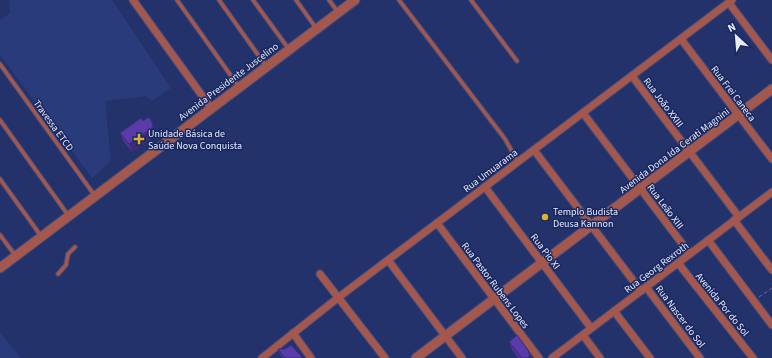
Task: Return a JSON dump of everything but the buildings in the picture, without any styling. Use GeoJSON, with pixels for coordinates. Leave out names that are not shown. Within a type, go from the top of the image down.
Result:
{"type":"FeatureCollection","features":[{"type":"Feature","properties":{"kind":"street"},"geometry":{"type":"LineString","coordinates":[[133,0],[211,108]]}},
{"type":"Feature","properties":{"kind":"street","name":"Avenida Presidente Juscelino"},"geometry":{"type":"LineString","coordinates":[[0,268],[355,0]]}},
{"type":"Feature","properties":{"kind":"street"},"geometry":{"type":"LineString","coordinates":[[730,1],[772,60]]}},
{"type":"Feature","properties":{"kind":"street","name":"Rua Umuarama"},"geometry":{"type":"LineString","coordinates":[[262,358],[436,223],[730,1]]}},
{"type":"Feature","properties":{"kind":"street","name":"Rua Frei Caneca"},"geometry":{"type":"LineString","coordinates":[[681,39],[772,159]]}},
{"type":"Feature","properties":{"kind":"street","name":"Rua João XXIII"},"geometry":{"type":"LineString","coordinates":[[632,76],[690,152],[772,270]]}},
{"type":"Feature","properties":{"kind":"street","name":"Avenida Dona Ida Cerati Magnini"},"geometry":{"type":"LineString","coordinates":[[416,358],[772,89]]}},
{"type":"Feature","properties":{"kind":"street","name":"Rua Leão XIII"},"geometry":{"type":"LineString","coordinates":[[583,113],[690,254]]}},
{"type":"Feature","properties":{"kind":"street","name":"Rua Nascer do Sol"},"geometry":{"type":"LineString","coordinates":[[534,150],[592,226],[700,358]]}},
{"type":"Feature","properties":{"kind":"street","name":"Rua Pio XI"},"geometry":{"type":"LineString","coordinates":[[485,187],[592,328]]}},
{"type":"Feature","properties":{"kind":"street","name":"Rua Georg Rexroth"},"geometry":{"type":"LineString","coordinates":[[552,358],[772,192]]}},
{"type":"Feature","properties":{"kind":"street","name":"Rua Pastor Rubens Lopes"},"geometry":{"type":"LineString","coordinates":[[436,223],[539,358]]}},
{"type":"Feature","properties":{"kind":"street"},"geometry":{"type":"LineString","coordinates":[[708,240],[772,325]]}},
{"type":"Feature","properties":{"kind":"street"},"geometry":{"type":"LineString","coordinates":[[388,260],[462,358]]}},
{"type":"Feature","properties":{"kind":"street","name":"Avenida Por do Sol"},"geometry":{"type":"LineString","coordinates":[[678,263],[753,358]]}},
{"type":"Feature","properties":{"kind":"street"},"geometry":{"type":"LineString","coordinates":[[320,274],[386,358]]}},
{"type":"Feature","properties":{"kind":"street"},"geometry":{"type":"LineString","coordinates":[[614,311],[650,358]]}},
{"type":"Feature","properties":{"kind":"street"},"geometry":{"type":"LineString","coordinates":[[293,333],[311,358]]}},
{"type":"Feature","properties":{"kind":"street"},"geometry":{"type":"LineString","coordinates":[[582,335],[600,358]]}},
{"type":"Feature","properties":{"kind":"lane"},"geometry":{"type":"LineString","coordinates":[[177,0],[238,87]]}},
{"type":"Feature","properties":{"kind":"lane"},"geometry":{"type":"LineString","coordinates":[[219,0],[266,66]]}},
{"type":"Feature","properties":{"kind":"lane"},"geometry":{"type":"LineString","coordinates":[[254,0],[289,49]]}},
{"type":"Feature","properties":{"kind":"lane"},"geometry":{"type":"LineString","coordinates":[[296,0],[316,29]]}},
{"type":"Feature","properties":{"kind":"lane"},"geometry":{"type":"LineString","coordinates":[[329,0],[339,12]]}},
{"type":"Feature","properties":{"kind":"lane"},"geometry":{"type":"LineString","coordinates":[[399,0],[505,139],[518,162]]}},
{"type":"Feature","properties":{"kind":"lane"},"geometry":{"type":"LineString","coordinates":[[471,0],[517,61]]}},
{"type":"Feature","properties":{"kind":"lane","name":"Travessa ETCD"},"geometry":{"type":"LineString","coordinates":[[0,64],[95,196]]}},
{"type":"Feature","properties":{"kind":"lane"},"geometry":{"type":"LineString","coordinates":[[0,120],[69,216]]}},
{"type":"Feature","properties":{"kind":"lane"},"geometry":{"type":"LineString","coordinates":[[0,179],[41,237]]}},
{"type":"Feature","properties":{"kind":"lane"},"geometry":{"type":"LineString","coordinates":[[0,235],[16,256]]}},
{"type":"Feature","properties":{"kind":"lane"},"geometry":{"type":"LineString","coordinates":[[58,274],[66,265],[68,254],[75,247]]}},
{"type":"Feature","properties":{"kind":"path"},"geometry":{"type":"LineString","coordinates":[[754,301],[772,288]]}},
{"type":"Feature","properties":{"kind":"shaded area"},"geometry":{"type":"Polygon","coordinates":[[[9,0],[112,0],[171,88],[152,101],[146,96],[105,101],[111,161],[92,178],[0,55],[0,20],[10,13],[9,0]]]}},
{"type":"Feature","properties":{"kind":"shaded area"},"geometry":{"type":"Polygon","coordinates":[[[1,334],[21,358],[0,358],[1,334]]]}},
{"type":"Feature","properties":{"kind":"place","name":"Unidade Básica de Saúde Nova Conquista"},"geometry":{"type":"Point","coordinates":[139,139]}},
{"type":"Feature","properties":{"kind":"place","name":"Templo Budista Deusa Kannon"},"geometry":{"type":"Point","coordinates":[545,217]}}]}
